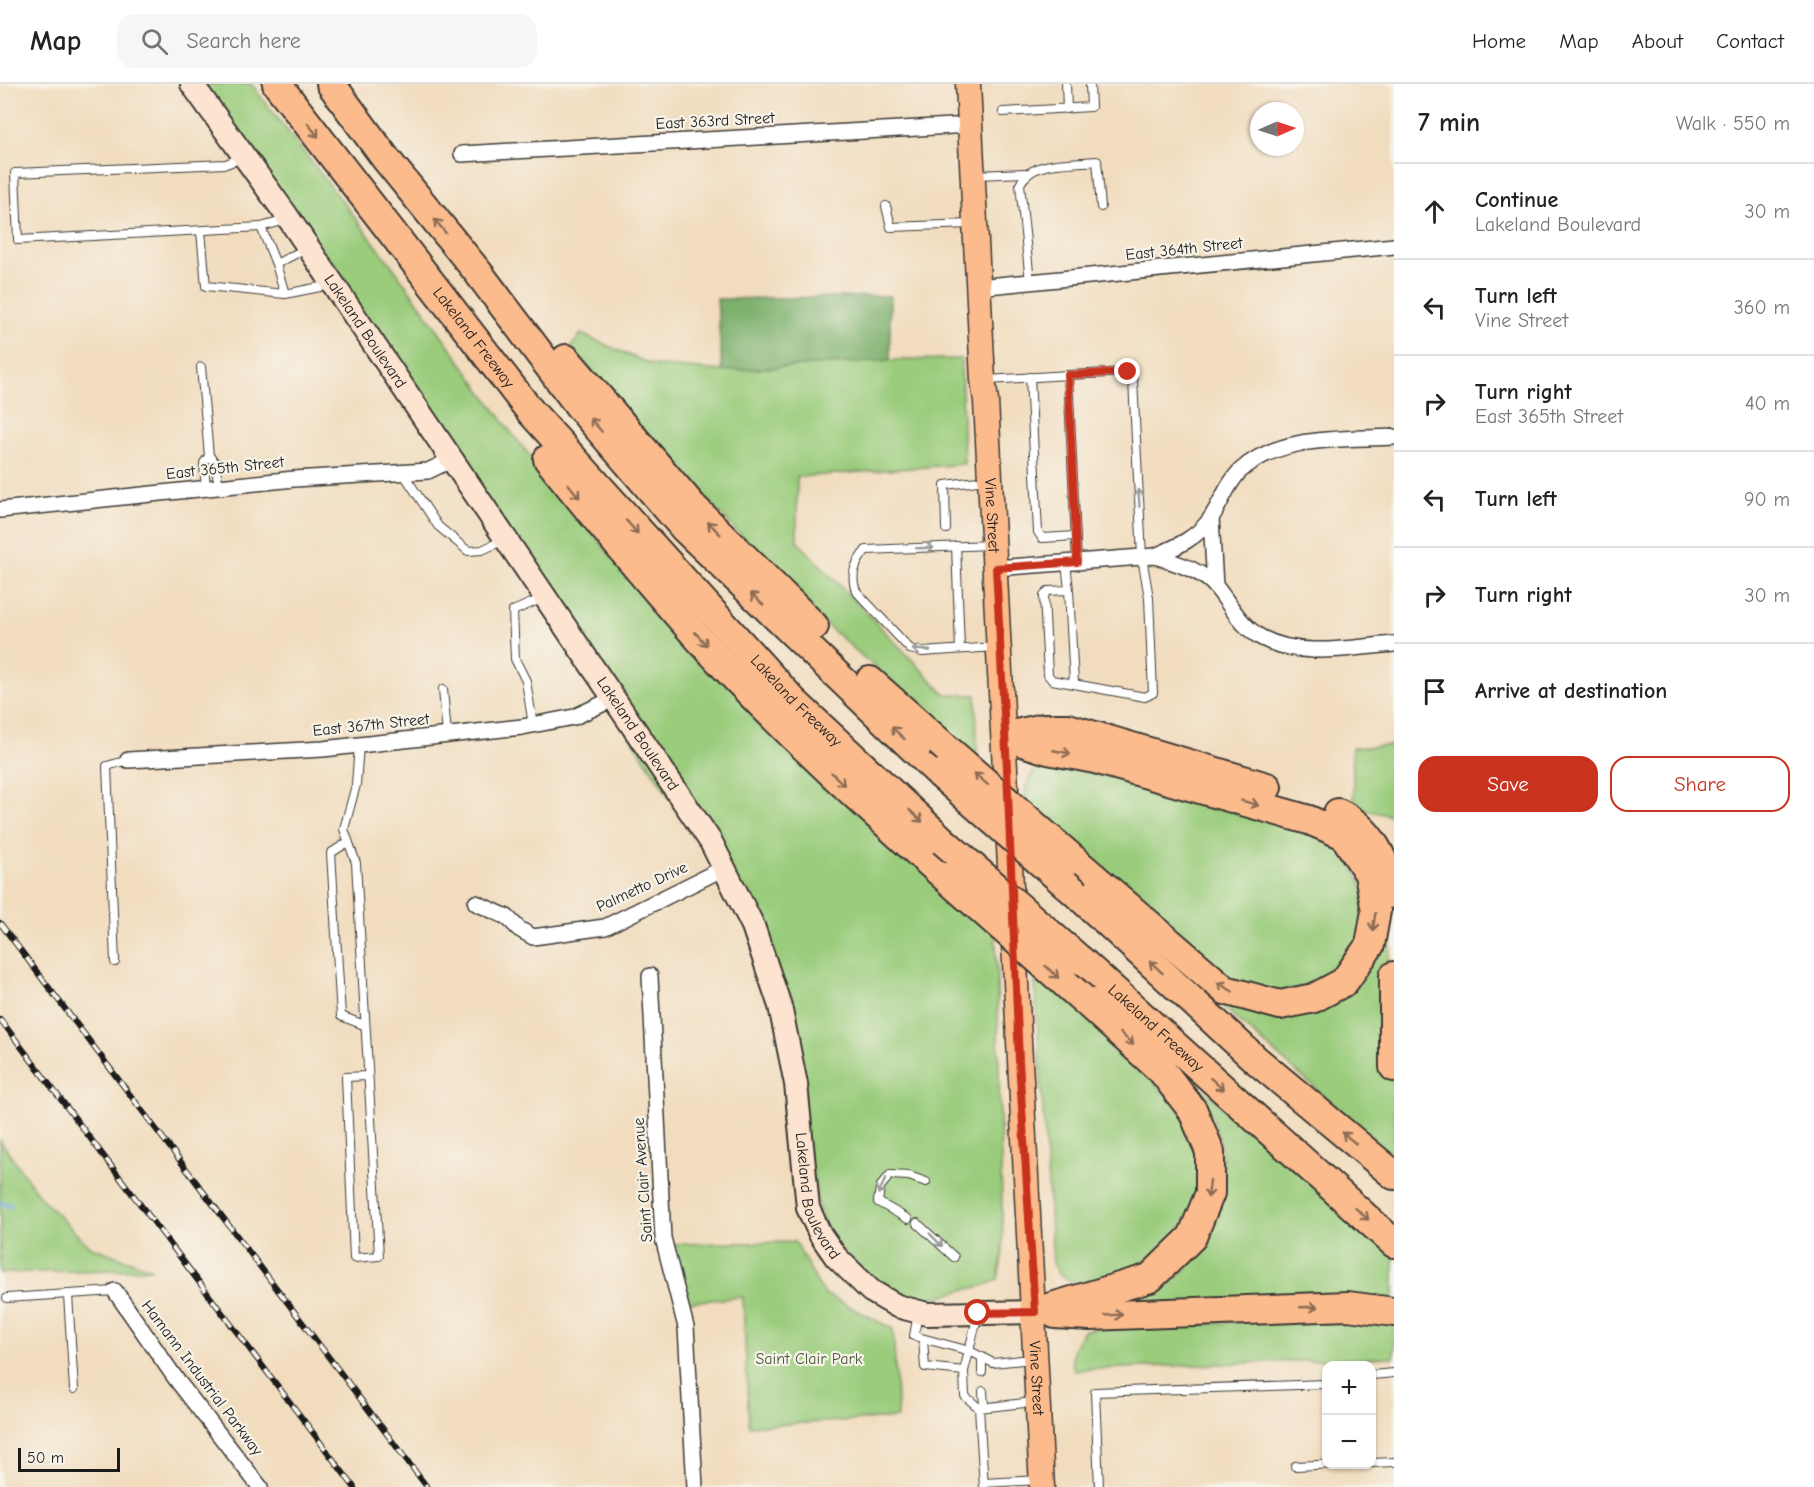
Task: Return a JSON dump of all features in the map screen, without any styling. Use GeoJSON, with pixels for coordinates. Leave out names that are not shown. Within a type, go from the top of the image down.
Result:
{"type":"FeatureCollection","features":[{"type":"Feature","properties":{"kind":"highway","name":"Lakeland Freeway"},"geometry":{"type":"LineString","coordinates":[[277,84],[531,412],[650,546],[793,701],[943,841],[1080,960],[1394,1243]]}},
{"type":"Feature","properties":{"kind":"highway"},"geometry":{"type":"LineString","coordinates":[[331,84],[386,159],[477,272],[580,407],[685,529],[940,774],[1077,894],[1255,1059],[1394,1175]]}},
{"type":"Feature","properties":{"kind":"highway"},"geometry":{"type":"LineString","coordinates":[[383,221],[435,309],[524,429],[618,546],[725,667],[843,784],[1163,1072],[1193,1111],[1210,1152],[1210,1193],[1192,1237],[1150,1278],[1035,1312]]}},
{"type":"Feature","properties":{"kind":"highway"},"geometry":{"type":"LineString","coordinates":[[477,272],[553,344],[693,507],[861,673],[1225,990],[1280,1005],[1314,998],[1344,982],[1370,945],[1376,911],[1369,874],[1344,835],[1309,820],[1095,759],[1048,750],[1006,737]]}},
{"type":"Feature","properties":{"kind":"highway"},"geometry":{"type":"LineString","coordinates":[[1006,737],[1044,728],[1068,728],[1311,801],[1354,820],[1375,843],[1387,867],[1394,894]]}},
{"type":"Feature","properties":{"kind":"highway"},"geometry":{"type":"LineString","coordinates":[[1394,976],[1394,1067]]}},
{"type":"Feature","properties":{"kind":"highway"},"geometry":{"type":"LineString","coordinates":[[1035,1312],[1090,1316],[1348,1306],[1394,1312]]}},
{"type":"Feature","properties":{"kind":"main road","name":"Vine Street"},"geometry":{"type":"LineString","coordinates":[[968,84],[983,380],[1006,737],[1017,1028],[1035,1312],[1042,1483]]}},
{"type":"Feature","properties":{"kind":"street","name":"Lakeland Boulevard"},"geometry":{"type":"LineString","coordinates":[[192,84],[289,220],[711,842],[753,926],[780,1006],[796,1084],[808,1208],[820,1234],[851,1274],[871,1291],[897,1306],[927,1314],[1035,1312]]}},
{"type":"Feature","properties":{"kind":"street","name":"East 363rd Street"},"geometry":{"type":"LineString","coordinates":[[462,154],[970,125]]}},
{"type":"Feature","properties":{"kind":"street","name":"East 364th Street"},"geometry":{"type":"LineString","coordinates":[[978,287],[1394,246]]}},
{"type":"Feature","properties":{"kind":"street"},"geometry":{"type":"LineString","coordinates":[[995,556],[1072,562],[1149,556],[1176,547],[1196,534],[1211,518],[1240,471],[1285,445],[1394,437]]}},
{"type":"Feature","properties":{"kind":"street","name":"East 365th Street"},"geometry":{"type":"LineString","coordinates":[[0,510],[294,479],[428,471],[451,460]]}},
{"type":"Feature","properties":{"kind":"street"},"geometry":{"type":"LineString","coordinates":[[1211,518],[1215,586]]}},
{"type":"Feature","properties":{"kind":"street"},"geometry":{"type":"LineString","coordinates":[[1149,556],[1195,571],[1215,586],[1242,622],[1261,637],[1282,646],[1310,650],[1394,644]]}},
{"type":"Feature","properties":{"kind":"street","name":"East 367th Street"},"geometry":{"type":"LineString","coordinates":[[128,760],[359,745],[533,725],[574,717],[613,699]]}},
{"type":"Feature","properties":{"kind":"street","name":"Palmetto Drive"},"geometry":{"type":"LineString","coordinates":[[476,903],[507,917],[519,929],[533,937],[604,927],[724,868]]}},
{"type":"Feature","properties":{"kind":"street","name":"Saint Clair Avenue"},"geometry":{"type":"LineString","coordinates":[[650,976],[663,1238],[686,1327],[695,1487]]}},
{"type":"Feature","properties":{"kind":"street","name":"Hamann Industrial Parkway"},"geometry":{"type":"LineString","coordinates":[[115,1291],[176,1379],[260,1487]]}},
{"type":"Feature","properties":{"kind":"lane"},"geometry":{"type":"LineString","coordinates":[[1066,84],[1068,109]]}},
{"type":"Feature","properties":{"kind":"lane"},"geometry":{"type":"LineString","coordinates":[[1003,112],[1091,108],[1089,84]]}},
{"type":"Feature","properties":{"kind":"lane"},"geometry":{"type":"LineString","coordinates":[[245,157],[226,164],[15,173],[18,240],[261,227],[289,220]]}},
{"type":"Feature","properties":{"kind":"lane"},"geometry":{"type":"LineString","coordinates":[[972,175],[1025,173],[1036,167],[1097,161],[1101,207]]}},
{"type":"Feature","properties":{"kind":"lane"},"geometry":{"type":"LineString","coordinates":[[1025,173],[1020,184],[1030,282]]}},
{"type":"Feature","properties":{"kind":"lane"},"geometry":{"type":"LineString","coordinates":[[886,206],[891,227],[975,224]]}},
{"type":"Feature","properties":{"kind":"lane"},"geometry":{"type":"LineString","coordinates":[[261,227],[285,294]]}},
{"type":"Feature","properties":{"kind":"lane"},"geometry":{"type":"LineString","coordinates":[[201,231],[206,286],[285,294],[333,285]]}},
{"type":"Feature","properties":{"kind":"lane"},"geometry":{"type":"LineString","coordinates":[[276,264],[308,248]]}},
{"type":"Feature","properties":{"kind":"lane"},"geometry":{"type":"LineString","coordinates":[[201,367],[208,456],[204,463],[213,488]]}},
{"type":"Feature","properties":{"kind":"lane"},"geometry":{"type":"LineString","coordinates":[[983,380],[1128,372],[1133,380],[1149,556],[1153,693],[1145,697],[1052,680],[1048,675],[1044,596],[1048,591],[1069,590]]}},
{"type":"Feature","properties":{"kind":"lane"},"geometry":{"type":"LineString","coordinates":[[1068,375],[1076,536],[1069,590],[1074,684]]}},
{"type":"Feature","properties":{"kind":"lane"},"geometry":{"type":"LineString","coordinates":[[1030,377],[1038,532],[1042,538],[1076,536]]}},
{"type":"Feature","properties":{"kind":"lane"},"geometry":{"type":"LineString","coordinates":[[208,456],[215,462],[213,488]]}},
{"type":"Feature","properties":{"kind":"lane"},"geometry":{"type":"LineString","coordinates":[[404,473],[438,526],[468,551],[482,550],[505,539]]}},
{"type":"Feature","properties":{"kind":"lane"},"geometry":{"type":"LineString","coordinates":[[946,530],[945,485],[990,480]]}},
{"type":"Feature","properties":{"kind":"lane"},"geometry":{"type":"LineString","coordinates":[[956,546],[960,649]]}},
{"type":"Feature","properties":{"kind":"lane"},"geometry":{"type":"LineString","coordinates":[[995,556],[956,546],[866,550],[853,571],[853,583],[856,591],[910,649],[922,652],[1000,647]]}},
{"type":"Feature","properties":{"kind":"lane"},"geometry":{"type":"LineString","coordinates":[[533,725],[526,681],[516,659],[513,612],[544,597]]}},
{"type":"Feature","properties":{"kind":"lane"},"geometry":{"type":"LineString","coordinates":[[443,689],[447,735]]}},
{"type":"Feature","properties":{"kind":"lane"},"geometry":{"type":"LineString","coordinates":[[359,745],[356,785],[344,829],[356,863],[379,1256],[354,1258],[346,1077],[367,1076]]}},
{"type":"Feature","properties":{"kind":"lane"},"geometry":{"type":"LineString","coordinates":[[115,962],[107,766],[128,760]]}},
{"type":"Feature","properties":{"kind":"lane"},"geometry":{"type":"LineString","coordinates":[[348,842],[331,853],[341,1016],[364,1024]]}},
{"type":"Feature","properties":{"kind":"lane"},"geometry":{"type":"LineString","coordinates":[[908,1219],[878,1202],[880,1187],[890,1175],[898,1174],[926,1182]]}},
{"type":"Feature","properties":{"kind":"lane"},"geometry":{"type":"LineString","coordinates":[[917,1223],[954,1257]]}},
{"type":"Feature","properties":{"kind":"lane"},"geometry":{"type":"LineString","coordinates":[[7,1298],[115,1291]]}},
{"type":"Feature","properties":{"kind":"lane"},"geometry":{"type":"LineString","coordinates":[[68,1295],[74,1389]]}},
{"type":"Feature","properties":{"kind":"lane"},"geometry":{"type":"LineString","coordinates":[[918,1311],[914,1336],[970,1351],[993,1363],[1037,1358]]}},
{"type":"Feature","properties":{"kind":"lane"},"geometry":{"type":"LineString","coordinates":[[978,1313],[964,1371],[965,1396],[982,1407],[1039,1402]]}},
{"type":"Feature","properties":{"kind":"lane"},"geometry":{"type":"LineString","coordinates":[[923,1339],[925,1367],[964,1371]]}},
{"type":"Feature","properties":{"kind":"lane"},"geometry":{"type":"LineString","coordinates":[[982,1357],[982,1372]]}},
{"type":"Feature","properties":{"kind":"lane"},"geometry":{"type":"LineString","coordinates":[[1376,1375],[1394,1373]]}},
{"type":"Feature","properties":{"kind":"lane"},"geometry":{"type":"LineString","coordinates":[[1099,1487],[1095,1392],[1322,1384]]}},
{"type":"Feature","properties":{"kind":"lane"},"geometry":{"type":"LineString","coordinates":[[983,1391],[984,1485],[1042,1483]]}},
{"type":"Feature","properties":{"kind":"lane"},"geometry":{"type":"LineString","coordinates":[[1376,1463],[1394,1462]]}},
{"type":"Feature","properties":{"kind":"lane"},"geometry":{"type":"LineString","coordinates":[[1295,1467],[1322,1465]]}},
{"type":"Feature","properties":{"kind":"green space"},"geometry":{"type":"Polygon","coordinates":[[[204,84],[251,84],[390,263],[513,435],[607,551],[996,936],[1003,1253],[998,1279],[994,1282],[939,1297],[914,1296],[873,1277],[849,1258],[831,1237],[816,1198],[774,957],[204,84]]]}},
{"type":"Feature","properties":{"kind":"green space"},"geometry":{"type":"Polygon","coordinates":[[[890,296],[890,360],[722,371],[717,299],[890,296]]]}},
{"type":"Feature","properties":{"kind":"green space"},"geometry":{"type":"Polygon","coordinates":[[[581,334],[652,365],[722,371],[890,360],[961,359],[964,464],[797,477],[797,541],[945,694],[976,695],[977,756],[823,622],[663,453],[571,347],[581,334]]]}},
{"type":"Feature","properties":{"kind":"green space"},"geometry":{"type":"Polygon","coordinates":[[[1394,745],[1394,816],[1354,808],[1352,748],[1394,745]]]}},
{"type":"Feature","properties":{"kind":"green space"},"geometry":{"type":"Polygon","coordinates":[[[1048,759],[1324,834],[1346,854],[1368,896],[1359,945],[1331,978],[1278,994],[1236,985],[1024,804],[1026,790],[1033,772],[1048,759]]]}},
{"type":"Feature","properties":{"kind":"green space"},"geometry":{"type":"Polygon","coordinates":[[[1380,935],[1391,937],[1385,998],[1390,1074],[1394,1088],[1394,1158],[1207,993],[1292,1011],[1380,935]]]}},
{"type":"Feature","properties":{"kind":"green space"},"geometry":{"type":"Polygon","coordinates":[[[1034,971],[1102,1029],[1185,1114],[1200,1154],[1197,1187],[1191,1210],[1174,1238],[1138,1270],[1077,1284],[1059,1274],[1053,1263],[1034,971]]]}},
{"type":"Feature","properties":{"kind":"green space"},"geometry":{"type":"Polygon","coordinates":[[[1183,1072],[1394,1256],[1394,1306],[1111,1304],[1150,1293],[1171,1282],[1189,1266],[1204,1246],[1214,1224],[1223,1176],[1222,1152],[1207,1106],[1183,1072]]]}},
{"type":"Feature","properties":{"kind":"green space"},"geometry":{"type":"Polygon","coordinates":[[[0,1140],[40,1197],[89,1246],[152,1269],[0,1273],[0,1140]]]}},
{"type":"Feature","properties":{"kind":"green space","name":"Saint Clair Park"},"geometry":{"type":"Polygon","coordinates":[[[795,1242],[823,1293],[893,1329],[898,1418],[749,1426],[743,1297],[689,1302],[670,1244],[795,1242]]]}},
{"type":"Feature","properties":{"kind":"green space"},"geometry":{"type":"Polygon","coordinates":[[[1314,1318],[1394,1321],[1394,1357],[1074,1370],[1072,1359],[1074,1349],[1085,1330],[1314,1318]]]}},
{"type":"Feature","properties":{"kind":"waterway"},"geometry":{"type":"LineString","coordinates":[[0,1203],[11,1205]]}},
{"type":"Feature","properties":{"kind":"railway"},"geometry":{"type":"LineString","coordinates":[[0,923],[427,1487]]}},
{"type":"Feature","properties":{"kind":"railway"},"geometry":{"type":"LineString","coordinates":[[0,1019],[354,1487]]}},
{"type":"Feature","properties":{"kind":"route"},"geometry":{"type":"LineString","coordinates":[[978,1313],[1035,1312],[1019,1061],[1012,871],[996,568],[1077,562],[1068,375],[1128,372]]}}]}
